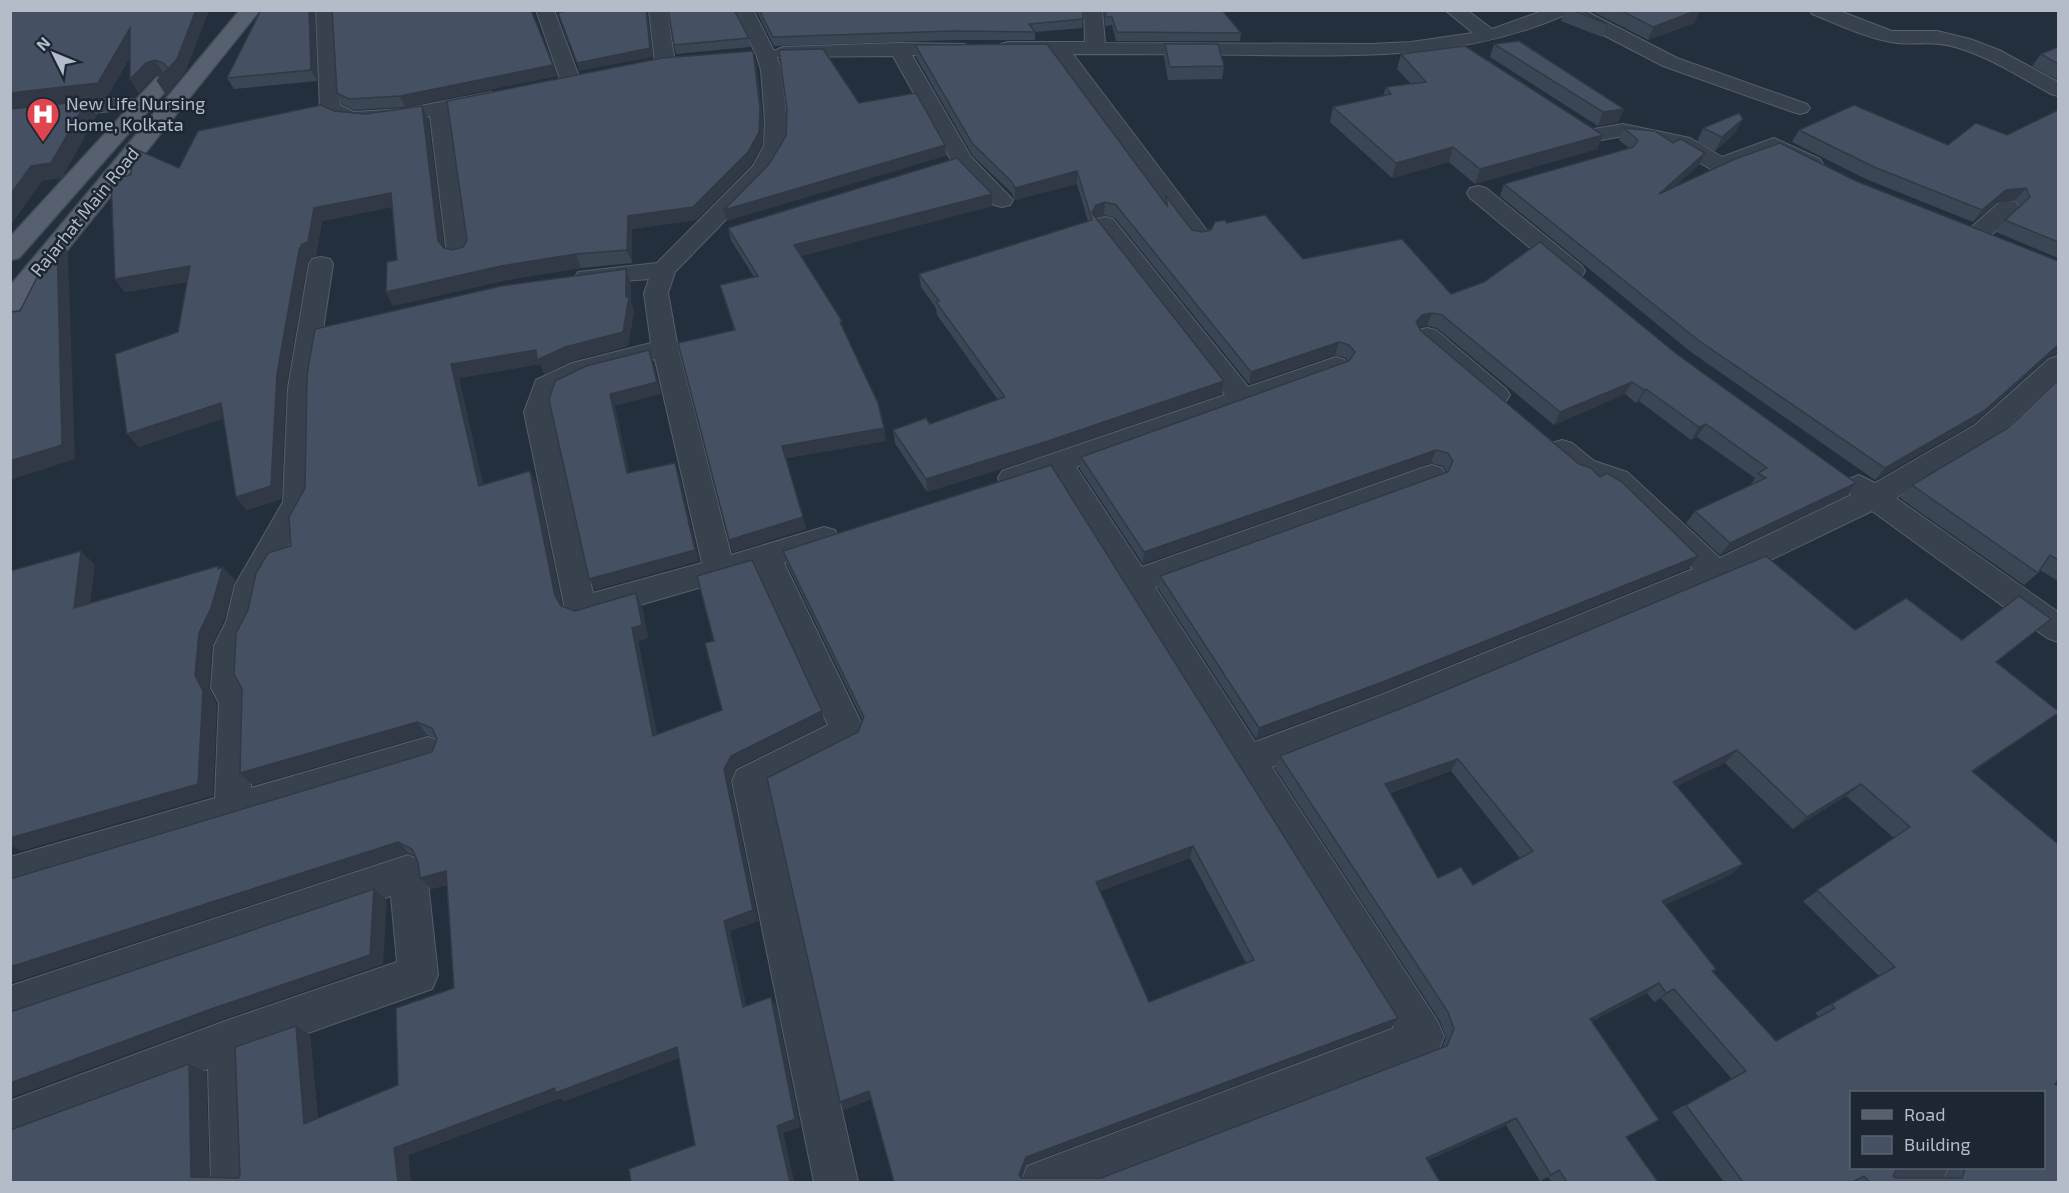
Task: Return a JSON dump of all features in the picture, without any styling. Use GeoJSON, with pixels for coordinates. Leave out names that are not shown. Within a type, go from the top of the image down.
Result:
{"type":"FeatureCollection","features":[{"type":"Feature","properties":{"kind":"main road"},"geometry":{"type":"LineString","coordinates":[[196,44],[225,10]]}},
{"type":"Feature","properties":{"kind":"main road","name":"Rajarhat Main Road"},"geometry":{"type":"LineString","coordinates":[[10,304],[251,10]]}},
{"type":"Feature","properties":{"kind":"main road","name":"Rajarhat Main Road"},"geometry":{"type":"LineString","coordinates":[[10,253],[173,70]]}},
{"type":"Feature","properties":{"kind":"street"},"geometry":{"type":"LineString","coordinates":[[326,10],[330,108],[351,119],[405,115],[505,95]]}},
{"type":"Feature","properties":{"kind":"street"},"geometry":{"type":"LineString","coordinates":[[545,10],[571,82]]}},
{"type":"Feature","properties":{"kind":"street"},"geometry":{"type":"LineString","coordinates":[[658,10],[665,63]]}},
{"type":"Feature","properties":{"kind":"street"},"geometry":{"type":"LineString","coordinates":[[719,570],[665,348],[656,293],[664,270],[762,169],[775,146],[776,121],[771,70],[755,55],[743,10]]}},
{"type":"Feature","properties":{"kind":"street"},"geometry":{"type":"LineString","coordinates":[[1090,48],[1096,41],[1093,10]]}},
{"type":"Feature","properties":{"kind":"street"},"geometry":{"type":"LineString","coordinates":[[1454,10],[1488,35]]}},
{"type":"Feature","properties":{"kind":"street"},"geometry":{"type":"LineString","coordinates":[[755,55],[982,48],[1379,50],[1452,44],[1538,23],[1562,10]]}},
{"type":"Feature","properties":{"kind":"street"},"geometry":{"type":"LineString","coordinates":[[1569,10],[1670,62],[1800,108]]}},
{"type":"Feature","properties":{"kind":"street"},"geometry":{"type":"LineString","coordinates":[[1819,10],[1872,31],[1902,38],[1925,35],[1969,45],[2058,90]]}},
{"type":"Feature","properties":{"kind":"street"},"geometry":{"type":"LineString","coordinates":[[1452,44],[1472,56]]}},
{"type":"Feature","properties":{"kind":"street"},"geometry":{"type":"LineString","coordinates":[[1058,48],[1199,236]]}},
{"type":"Feature","properties":{"kind":"street"},"geometry":{"type":"LineString","coordinates":[[899,49],[962,160],[1002,200]]}},
{"type":"Feature","properties":{"kind":"street"},"geometry":{"type":"LineString","coordinates":[[641,67],[687,61]]}},
{"type":"Feature","properties":{"kind":"street"},"geometry":{"type":"LineString","coordinates":[[549,86],[594,77]]}},
{"type":"Feature","properties":{"kind":"street"},"geometry":{"type":"LineString","coordinates":[[10,116],[120,104],[143,105]]}},
{"type":"Feature","properties":{"kind":"street"},"geometry":{"type":"LineString","coordinates":[[439,108],[459,254]]}},
{"type":"Feature","properties":{"kind":"street"},"geometry":{"type":"LineString","coordinates":[[1577,123],[1619,152]]}},
{"type":"Feature","properties":{"kind":"street"},"geometry":{"type":"LineString","coordinates":[[1596,135],[1623,129],[1682,143],[1720,165],[1774,144],[1826,171]]}},
{"type":"Feature","properties":{"kind":"street"},"geometry":{"type":"LineString","coordinates":[[939,167],[962,160]]}},
{"type":"Feature","properties":{"kind":"street"},"geometry":{"type":"LineString","coordinates":[[1500,186],[1478,193],[1589,284]]}},
{"type":"Feature","properties":{"kind":"street"},"geometry":{"type":"LineString","coordinates":[[1954,226],[1986,239],[2008,207]]}},
{"type":"Feature","properties":{"kind":"street"},"geometry":{"type":"LineString","coordinates":[[1104,224],[1243,399]]}},
{"type":"Feature","properties":{"kind":"street"},"geometry":{"type":"LineString","coordinates":[[689,244],[735,230]]}},
{"type":"Feature","properties":{"kind":"street"},"geometry":{"type":"LineString","coordinates":[[233,811],[236,702],[228,688],[230,646],[242,623],[251,585],[298,502],[302,388],[322,332],[321,264]]}},
{"type":"Feature","properties":{"kind":"street"},"geometry":{"type":"LineString","coordinates":[[560,281],[664,270]]}},
{"type":"Feature","properties":{"kind":"street"},"geometry":{"type":"LineString","coordinates":[[1427,336],[1513,409]]}},
{"type":"Feature","properties":{"kind":"street"},"geometry":{"type":"LineString","coordinates":[[665,348],[581,369],[546,386],[543,395],[538,412],[581,609],[766,557],[843,532]]}},
{"type":"Feature","properties":{"kind":"street"},"geometry":{"type":"LineString","coordinates":[[1247,761],[1393,705],[1716,573],[1874,497],[1985,432],[2058,365]]}},
{"type":"Feature","properties":{"kind":"street"},"geometry":{"type":"LineString","coordinates":[[990,485],[1336,366]]}},
{"type":"Feature","properties":{"kind":"street"},"geometry":{"type":"LineString","coordinates":[[1539,431],[1584,468],[1617,479],[1626,486],[1716,573]]}},
{"type":"Feature","properties":{"kind":"street"},"geometry":{"type":"LineString","coordinates":[[1043,1182],[1423,1036],[1059,463]]}},
{"type":"Feature","properties":{"kind":"street"},"geometry":{"type":"LineString","coordinates":[[1836,470],[2058,629]]}},
{"type":"Feature","properties":{"kind":"street"},"geometry":{"type":"LineString","coordinates":[[1134,582],[1431,475]]}},
{"type":"Feature","properties":{"kind":"street"},"geometry":{"type":"LineString","coordinates":[[766,557],[848,731],[750,781],[836,1182]]}},
{"type":"Feature","properties":{"kind":"street"},"geometry":{"type":"LineString","coordinates":[[10,875],[428,752]]}},
{"type":"Feature","properties":{"kind":"street"},"geometry":{"type":"LineString","coordinates":[[10,1006],[408,873],[418,975],[228,1041],[10,1123]]}},
{"type":"Feature","properties":{"kind":"street"},"geometry":{"type":"LineString","coordinates":[[228,1041],[233,1182]]}},
{"type":"Feature","properties":{"kind":"street"},"geometry":{"type":"LineString","coordinates":[[1899,1182],[1922,1169]]}},
{"type":"Feature","properties":{"kind":"building"},"geometry":{"type":"Polygon","coordinates":[[[10,10],[196,10],[177,59],[157,81],[168,68],[155,60],[146,63],[130,79],[130,28],[98,83],[10,93],[10,10]]]}},
{"type":"Feature","properties":{"kind":"building"},"geometry":{"type":"Polygon","coordinates":[[[261,10],[309,10],[311,70],[227,78],[261,10]]]}},
{"type":"Feature","properties":{"kind":"building"},"geometry":{"type":"Polygon","coordinates":[[[332,10],[531,10],[553,65],[400,96],[349,99],[337,93],[332,10]]]}},
{"type":"Feature","properties":{"kind":"building"},"geometry":{"type":"Polygon","coordinates":[[[569,10],[646,10],[650,48],[577,63],[558,13],[569,10]]]}},
{"type":"Feature","properties":{"kind":"building"},"geometry":{"type":"Polygon","coordinates":[[[668,10],[734,10],[749,38],[674,45],[668,10]]]}},
{"type":"Feature","properties":{"kind":"building"},"geometry":{"type":"Polygon","coordinates":[[[759,10],[1083,10],[1083,19],[1029,24],[1035,32],[952,31],[773,37],[759,10]]]}},
{"type":"Feature","properties":{"kind":"building"},"geometry":{"type":"Polygon","coordinates":[[[1105,10],[1222,10],[1241,33],[1117,32],[1112,17],[1106,17],[1105,10]]]}},
{"type":"Feature","properties":{"kind":"building"},"geometry":{"type":"Polygon","coordinates":[[[1572,10],[1580,10],[1607,24],[1572,10]]]}},
{"type":"Feature","properties":{"kind":"building"},"geometry":{"type":"Polygon","coordinates":[[[1620,10],[1698,10],[1653,27],[1620,10]]]}},
{"type":"Feature","properties":{"kind":"building"},"geometry":{"type":"Polygon","coordinates":[[[1519,41],[1624,109],[1603,112],[1494,44],[1519,41]]]}},
{"type":"Feature","properties":{"kind":"building"},"geometry":{"type":"Polygon","coordinates":[[[1047,44],[1168,207],[1165,195],[1192,230],[1201,232],[1211,230],[1215,222],[1225,220],[1227,223],[1265,215],[1303,259],[1402,239],[1451,294],[1484,282],[1540,242],[1678,355],[1856,483],[1730,543],[1695,511],[1766,478],[1758,473],[1767,468],[1706,424],[1699,427],[1646,389],[1632,382],[1560,412],[1442,315],[1432,313],[1422,315],[1416,322],[1421,331],[1579,464],[1591,468],[1600,477],[1607,473],[1622,482],[1698,556],[1385,681],[1259,728],[1160,576],[1448,472],[1453,461],[1448,453],[1436,450],[1144,552],[1081,457],[1349,361],[1355,352],[1349,345],[1339,342],[1251,372],[1116,205],[1105,202],[1096,205],[1092,213],[1224,381],[1048,441],[926,479],[893,430],[926,418],[930,424],[1005,397],[936,302],[939,301],[919,274],[1092,220],[1077,171],[1015,188],[1011,181],[972,143],[915,45],[1047,44]]]}},
{"type":"Feature","properties":{"kind":"building"},"geometry":{"type":"Polygon","coordinates":[[[1165,44],[1218,44],[1224,66],[1170,67],[1165,44]]]}},
{"type":"Feature","properties":{"kind":"building"},"geometry":{"type":"Polygon","coordinates":[[[1465,46],[1603,135],[1480,169],[1453,147],[1396,163],[1333,107],[1391,94],[1386,87],[1426,82],[1401,54],[1465,46]]]}},
{"type":"Feature","properties":{"kind":"building"},"geometry":{"type":"Polygon","coordinates":[[[2058,47],[2058,64],[2041,54],[2058,47]]]}},
{"type":"Feature","properties":{"kind":"building"},"geometry":{"type":"Polygon","coordinates":[[[823,49],[859,103],[916,93],[945,145],[724,210],[769,164],[786,136],[787,110],[779,50],[823,49]]]}},
{"type":"Feature","properties":{"kind":"building"},"geometry":{"type":"Polygon","coordinates":[[[753,51],[760,108],[759,132],[748,152],[693,207],[628,216],[627,250],[576,254],[501,266],[386,292],[387,262],[397,260],[391,193],[314,208],[308,242],[302,244],[299,250],[277,374],[271,486],[236,497],[221,403],[127,434],[115,354],[178,332],[190,266],[115,279],[111,180],[131,175],[133,148],[179,168],[198,131],[321,105],[334,111],[365,114],[422,106],[438,241],[444,248],[453,250],[463,247],[467,240],[447,101],[662,58],[753,51]]]}},
{"type":"Feature","properties":{"kind":"building"},"geometry":{"type":"Polygon","coordinates":[[[87,101],[51,163],[31,166],[10,195],[10,109],[87,101]]]}},
{"type":"Feature","properties":{"kind":"building"},"geometry":{"type":"Polygon","coordinates":[[[1854,105],[1948,145],[1976,123],[2007,135],[2058,110],[2058,242],[2005,220],[2030,197],[2026,188],[2006,190],[1982,210],[1874,167],[1799,130],[1854,105]]]}},
{"type":"Feature","properties":{"kind":"building"},"geometry":{"type":"Polygon","coordinates":[[[1739,113],[1743,119],[1722,137],[1703,128],[1739,113]]]}},
{"type":"Feature","properties":{"kind":"building"},"geometry":{"type":"Polygon","coordinates":[[[1624,128],[1655,131],[1673,143],[1681,139],[1705,153],[1659,194],[1735,159],[1780,143],[1856,181],[2058,261],[2058,345],[1984,411],[1885,468],[1698,340],[1504,184],[1633,147],[1638,140],[1624,128]]]}},
{"type":"Feature","properties":{"kind":"building"},"geometry":{"type":"Polygon","coordinates":[[[957,158],[992,194],[794,245],[842,321],[840,322],[878,403],[884,428],[782,446],[803,517],[729,540],[678,343],[735,330],[720,285],[758,276],[728,228],[957,158]]]}},
{"type":"Feature","properties":{"kind":"building"},"geometry":{"type":"Polygon","coordinates":[[[57,238],[62,445],[10,461],[10,312],[20,311],[57,238]]]}},
{"type":"Feature","properties":{"kind":"building"},"geometry":{"type":"Polygon","coordinates":[[[626,269],[626,297],[629,297],[623,332],[565,347],[537,360],[536,350],[451,364],[479,486],[530,471],[555,596],[561,606],[575,611],[636,593],[642,625],[632,628],[653,736],[722,710],[705,643],[714,641],[697,576],[752,560],[822,711],[731,756],[724,769],[753,910],[724,921],[743,1007],[771,997],[795,1119],[777,1126],[790,1182],[631,1182],[629,1169],[695,1145],[677,1047],[555,1093],[555,1088],[394,1148],[398,1182],[10,1182],[10,1130],[189,1064],[191,1177],[238,1178],[240,1176],[235,1047],[296,1026],[304,1124],[398,1085],[396,1008],[454,988],[446,871],[420,878],[418,862],[412,849],[398,842],[10,967],[10,879],[432,752],[437,739],[432,728],[417,722],[240,773],[242,689],[234,674],[236,633],[248,610],[256,573],[268,553],[291,546],[289,517],[305,488],[307,374],[315,329],[501,286],[626,269]]]}},
{"type":"Feature","properties":{"kind":"building"},"geometry":{"type":"Polygon","coordinates":[[[649,350],[657,382],[610,394],[627,473],[675,463],[695,550],[589,579],[549,400],[555,381],[586,366],[649,350]]]}},
{"type":"Feature","properties":{"kind":"building"},"geometry":{"type":"Polygon","coordinates":[[[2058,380],[2058,560],[2050,555],[2038,573],[1912,485],[2008,428],[2058,380]]]}},
{"type":"Feature","properties":{"kind":"building"},"geometry":{"type":"Polygon","coordinates":[[[1051,465],[1398,1018],[1026,1157],[1019,1175],[1021,1178],[1101,1178],[1447,1046],[1454,1029],[1448,1012],[1280,756],[1412,704],[1766,556],[1855,630],[1906,598],[1962,640],[2019,596],[2051,619],[1996,662],[2058,713],[1972,771],[2058,844],[2058,1080],[2055,1084],[2058,1085],[2058,1182],[1869,1182],[1864,1176],[1853,1182],[1743,1182],[1686,1105],[1746,1071],[1674,989],[1666,993],[1659,983],[1590,1019],[1659,1120],[1626,1137],[1658,1182],[1567,1182],[1559,1170],[1551,1175],[1516,1118],[1426,1158],[1440,1182],[894,1182],[869,1091],[840,1102],[767,778],[858,732],[864,717],[783,551],[1051,465]],[[1737,750],[1673,782],[1743,864],[1662,901],[1716,969],[1712,971],[1776,1041],[1835,1008],[1831,1004],[1895,967],[1817,890],[1910,827],[1861,784],[1807,817],[1737,750]],[[1458,759],[1385,784],[1438,878],[1461,867],[1473,885],[1533,851],[1458,759]],[[1193,846],[1096,882],[1149,1002],[1254,960],[1193,846]]]}},
{"type":"Feature","properties":{"kind":"building"},"geometry":{"type":"Polygon","coordinates":[[[81,551],[74,608],[218,566],[218,569],[223,567],[211,608],[199,633],[195,675],[203,691],[198,784],[10,838],[10,571],[81,551]]]}},
{"type":"Feature","properties":{"kind":"building"},"geometry":{"type":"Polygon","coordinates":[[[374,889],[370,955],[211,1009],[10,1083],[10,1012],[374,889]]]}},
{"type":"Feature","properties":{"kind":"place","name":"New Life Nursing Home, Kolkata"},"geometry":{"type":"Point","coordinates":[43,143]}}]}
